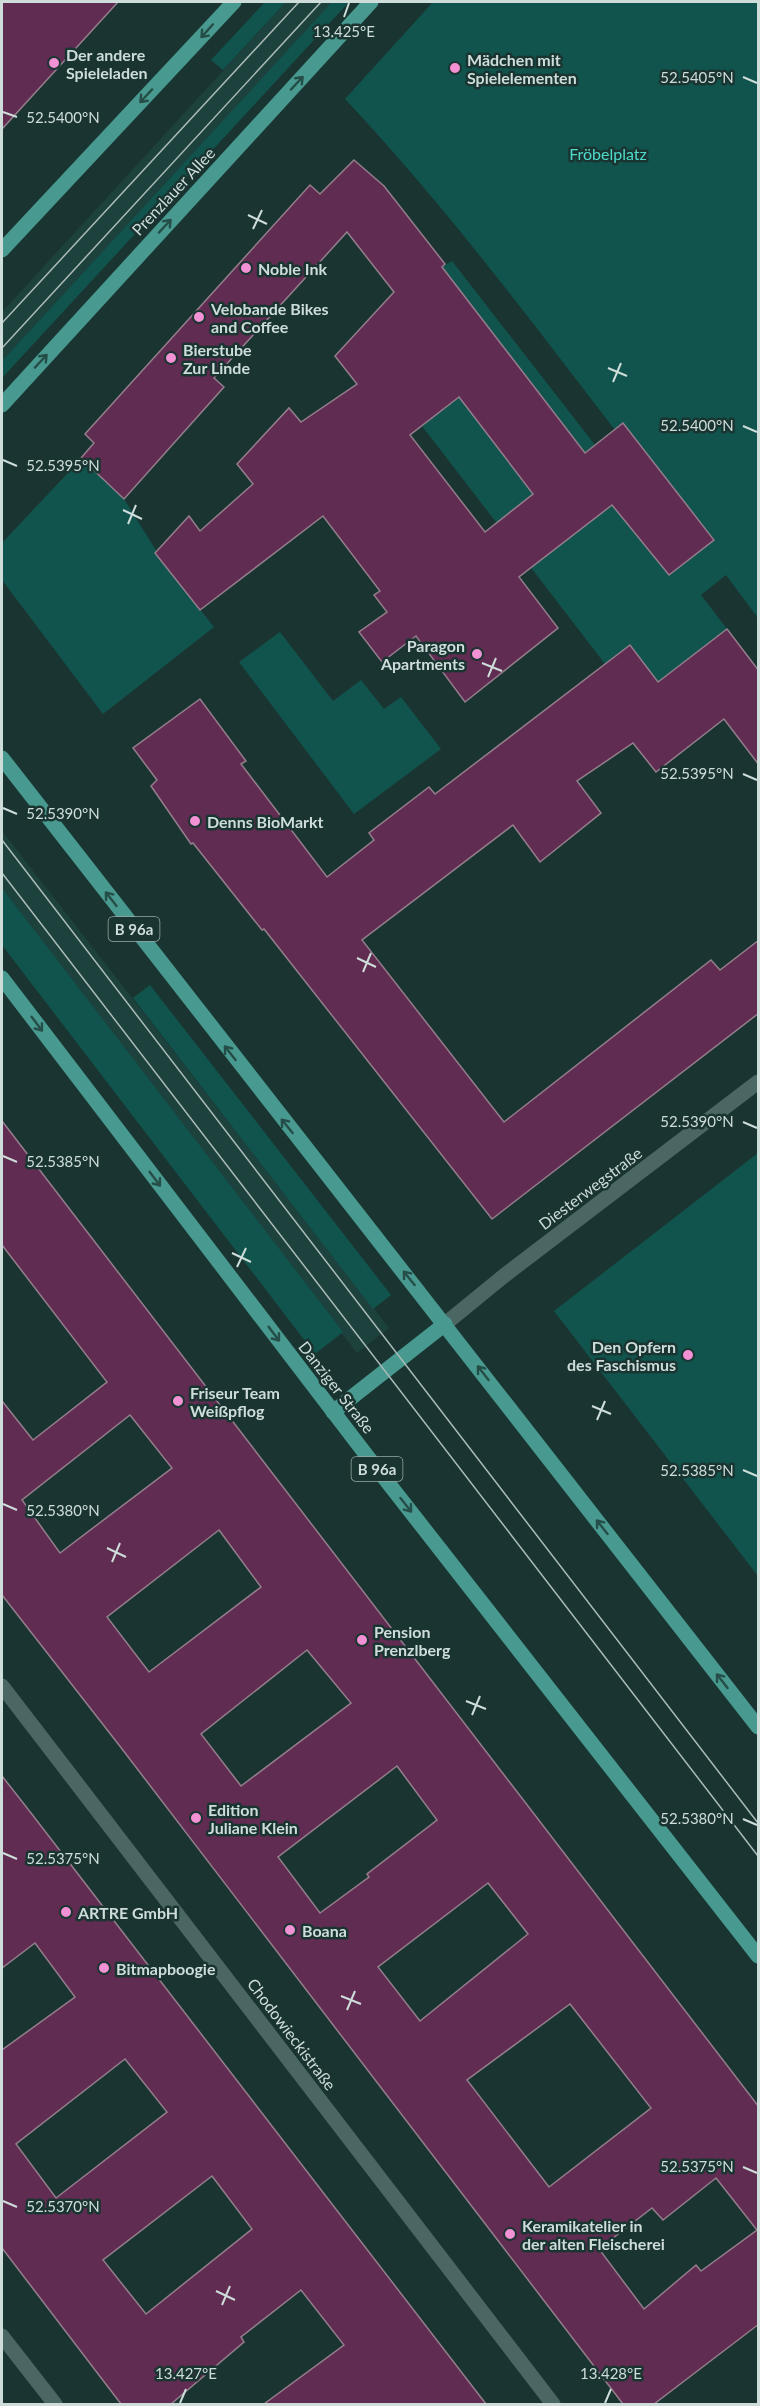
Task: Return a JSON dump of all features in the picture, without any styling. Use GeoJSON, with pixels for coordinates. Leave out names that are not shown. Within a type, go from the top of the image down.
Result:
{"type":"FeatureCollection","features":[{"type":"Feature","properties":{"kind":"main road"},"geometry":{"type":"LineString","coordinates":[[2,250],[234,2]]}},
{"type":"Feature","properties":{"kind":"main road","name":"Prenzlauer Allee"},"geometry":{"type":"LineString","coordinates":[[2,405],[371,2]]}},
{"type":"Feature","properties":{"kind":"main road","name":"B 96a"},"geometry":{"type":"LineString","coordinates":[[2,758],[259,1090],[445,1324],[759,1727]]}},
{"type":"Feature","properties":{"kind":"main road","name":"Danziger Straße"},"geometry":{"type":"LineString","coordinates":[[2,978],[333,1412],[759,1956]]}},
{"type":"Feature","properties":{"kind":"main road"},"geometry":{"type":"LineString","coordinates":[[333,1412],[445,1324]]}},
{"type":"Feature","properties":{"kind":"street","name":"Diesterwegstraße"},"geometry":{"type":"LineString","coordinates":[[445,1324],[505,1275],[759,1082]]}},
{"type":"Feature","properties":{"kind":"street","name":"Chodowieckistraße"},"geometry":{"type":"LineString","coordinates":[[2,1686],[553,2404]]}},
{"type":"Feature","properties":{"kind":"street"},"geometry":{"type":"LineString","coordinates":[[2,2336],[55,2404]]}},
{"type":"Feature","properties":{"kind":"shaded area"},"geometry":{"type":"Polygon","coordinates":[[[286,2],[333,2],[2,361],[2,312],[286,2]]]}},
{"type":"Feature","properties":{"kind":"shaded area"},"geometry":{"type":"Polygon","coordinates":[[[2,831],[389,1328],[357,1353],[2,888],[2,831]]]}},
{"type":"Feature","properties":{"kind":"green space"},"geometry":{"type":"Polygon","coordinates":[[[265,2],[286,2],[223,70],[211,60],[265,2]]]}},
{"type":"Feature","properties":{"kind":"green space"},"geometry":{"type":"Polygon","coordinates":[[[332,2],[349,2],[2,378],[2,361],[332,2]]]}},
{"type":"Feature","properties":{"kind":"green space","name":"Fröbelplatz"},"geometry":{"type":"Polygon","coordinates":[[[433,2],[758,2],[758,618],[726,575],[701,595],[727,629],[658,682],[630,645],[605,664],[519,552],[560,545],[613,505],[669,575],[714,539],[623,424],[615,430],[451,220],[345,99],[433,2]]]}},
{"type":"Feature","properties":{"kind":"green space"},"geometry":{"type":"Polygon","coordinates":[[[452,261],[595,445],[509,539],[422,426],[459,397],[506,459],[558,418],[442,267],[452,261]]]}},
{"type":"Feature","properties":{"kind":"green space"},"geometry":{"type":"Polygon","coordinates":[[[81,459],[124,499],[157,552],[155,553],[214,627],[103,714],[2,580],[2,543],[81,459]]]}},
{"type":"Feature","properties":{"kind":"green space"},"geometry":{"type":"Polygon","coordinates":[[[280,632],[333,701],[361,680],[384,709],[401,697],[441,749],[354,814],[239,662],[280,632]]]}},
{"type":"Feature","properties":{"kind":"green space"},"geometry":{"type":"Polygon","coordinates":[[[2,888],[343,1332],[315,1354],[2,945],[2,888]]]}},
{"type":"Feature","properties":{"kind":"green space"},"geometry":{"type":"Polygon","coordinates":[[[150,985],[391,1295],[373,1309],[133,998],[150,985]]]}},
{"type":"Feature","properties":{"kind":"green space"},"geometry":{"type":"Polygon","coordinates":[[[758,1153],[758,1576],[554,1311],[758,1153]]]}},
{"type":"Feature","properties":{"kind":"building"},"geometry":{"type":"Polygon","coordinates":[[[2,2],[118,2],[2,129],[2,2]]]}},
{"type":"Feature","properties":{"kind":"building"},"geometry":{"type":"Polygon","coordinates":[[[354,160],[384,186],[445,264],[442,267],[585,453],[623,423],[714,540],[669,575],[612,505],[519,577],[558,628],[465,702],[416,636],[382,662],[359,632],[387,612],[374,595],[380,591],[323,516],[200,610],[155,553],[189,516],[200,531],[253,484],[237,464],[289,408],[301,422],[357,384],[335,356],[394,292],[347,232],[214,378],[224,387],[124,499],[81,458],[94,443],[85,434],[310,185],[320,194],[354,160]],[[459,397],[410,435],[485,532],[533,494],[459,397]]]}},
{"type":"Feature","properties":{"kind":"building"},"geometry":{"type":"Polygon","coordinates":[[[727,629],[759,671],[759,765],[724,719],[656,772],[633,743],[577,781],[601,813],[540,862],[513,825],[362,940],[504,1122],[711,960],[720,970],[759,940],[759,1013],[492,1219],[264,929],[262,930],[193,843],[191,844],[151,786],[157,780],[133,748],[200,699],[246,761],[241,764],[327,877],[374,840],[369,833],[429,787],[435,794],[630,645],[658,682],[727,629]]]}},
{"type":"Feature","properties":{"kind":"building"},"geometry":{"type":"Polygon","coordinates":[[[2,1121],[759,2107],[759,2324],[654,2404],[623,2404],[2,1595],[2,1401],[33,1440],[107,1382],[2,1245],[2,1121]],[[130,1415],[22,1500],[60,1553],[172,1468],[130,1415]],[[219,1530],[107,1617],[149,1672],[261,1587],[219,1530]],[[307,1650],[201,1734],[241,1786],[351,1703],[307,1650]],[[397,1766],[278,1857],[320,1913],[369,1877],[367,1874],[437,1820],[397,1766]],[[488,1883],[378,1967],[420,2021],[528,1934],[488,1883]],[[570,2004],[467,2080],[549,2187],[651,2108],[570,2004]],[[716,2178],[663,2220],[652,2208],[599,2249],[644,2309],[696,2265],[701,2271],[757,2230],[716,2178]]]}},
{"type":"Feature","properties":{"kind":"building"},"geometry":{"type":"Polygon","coordinates":[[[2,1776],[486,2404],[264,2404],[344,2345],[301,2290],[241,2337],[244,2342],[171,2404],[121,2404],[2,2248],[2,2050],[75,1997],[35,1943],[2,1968],[2,1776]],[[125,2059],[16,2144],[56,2198],[167,2112],[125,2059]],[[212,2176],[103,2260],[146,2314],[252,2229],[212,2176]]]}},
{"type":"Feature","properties":{"kind":"tram line"},"geometry":{"type":"LineString","coordinates":[[2,323],[299,2]]}},
{"type":"Feature","properties":{"kind":"tram line"},"geometry":{"type":"LineString","coordinates":[[2,348],[321,2]]}},
{"type":"Feature","properties":{"kind":"tram line"},"geometry":{"type":"LineString","coordinates":[[2,840],[758,1823]]}},
{"type":"Feature","properties":{"kind":"tram line"},"geometry":{"type":"LineString","coordinates":[[2,873],[758,1856]]}},
{"type":"Feature","properties":{"kind":"place","name":"Der andere Spieleladen"},"geometry":{"type":"Point","coordinates":[54,63]}},
{"type":"Feature","properties":{"kind":"place","name":"Mädchen mit Spielelementen"},"geometry":{"type":"Point","coordinates":[455,68]}},
{"type":"Feature","properties":{"kind":"place","name":"Noble Ink"},"geometry":{"type":"Point","coordinates":[246,268]}},
{"type":"Feature","properties":{"kind":"place","name":"Velobande Bikes and Coffee"},"geometry":{"type":"Point","coordinates":[199,317]}},
{"type":"Feature","properties":{"kind":"place","name":"Bierstube Zur Linde"},"geometry":{"type":"Point","coordinates":[171,358]}},
{"type":"Feature","properties":{"kind":"place","name":"Paragon Apartments"},"geometry":{"type":"Point","coordinates":[477,654]}},
{"type":"Feature","properties":{"kind":"place","name":"Denns BioMarkt"},"geometry":{"type":"Point","coordinates":[195,821]}},
{"type":"Feature","properties":{"kind":"place","name":"Den Opfern des Faschismus"},"geometry":{"type":"Point","coordinates":[688,1355]}},
{"type":"Feature","properties":{"kind":"place","name":"Friseur Team Weißpflog"},"geometry":{"type":"Point","coordinates":[178,1401]}},
{"type":"Feature","properties":{"kind":"place","name":"Pension Prenzlberg"},"geometry":{"type":"Point","coordinates":[362,1640]}},
{"type":"Feature","properties":{"kind":"place","name":"Edition Juliane Klein"},"geometry":{"type":"Point","coordinates":[196,1818]}},
{"type":"Feature","properties":{"kind":"place","name":"ARTRE GmbH"},"geometry":{"type":"Point","coordinates":[66,1912]}},
{"type":"Feature","properties":{"kind":"place","name":"Boana"},"geometry":{"type":"Point","coordinates":[290,1930]}},
{"type":"Feature","properties":{"kind":"place","name":"Bitmapboogie"},"geometry":{"type":"Point","coordinates":[104,1968]}},
{"type":"Feature","properties":{"kind":"place","name":"Keramikatelier in der alten Fleischerei"},"geometry":{"type":"Point","coordinates":[510,2234]}}]}
